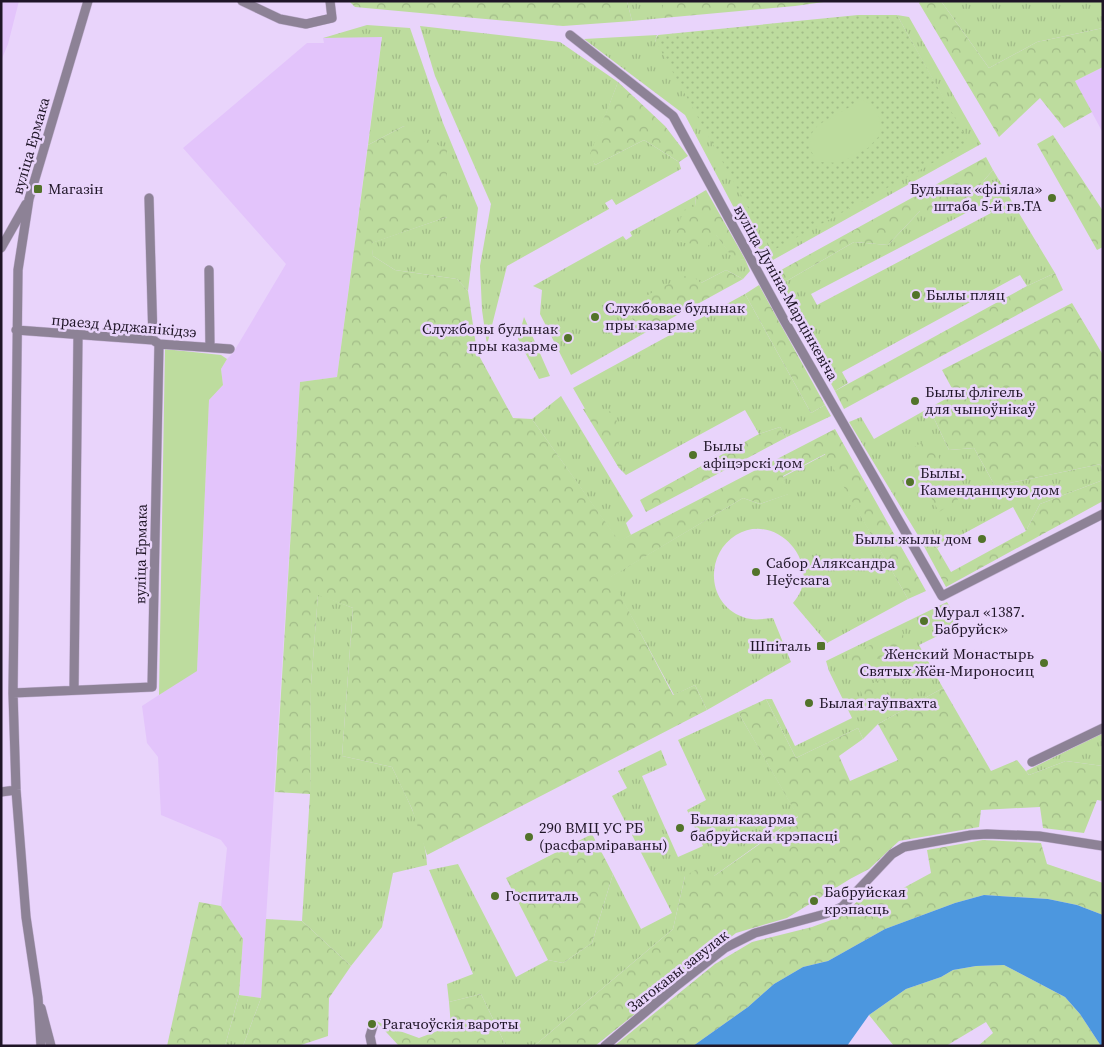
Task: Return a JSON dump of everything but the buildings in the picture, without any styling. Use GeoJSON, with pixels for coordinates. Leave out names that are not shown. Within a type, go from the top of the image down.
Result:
{"type":"FeatureCollection","features":[{"type":"Feature","properties":{"kind":"street","name":"вуліца Ермака"},"geometry":{"type":"LineString","coordinates":[[41,1046],[38,998],[26,917],[16,790],[12,692],[18,270],[29,199],[88,1]]}},
{"type":"Feature","properties":{"kind":"street"},"geometry":{"type":"LineString","coordinates":[[242,1],[280,19],[306,24],[332,18],[330,1]]}},
{"type":"Feature","properties":{"kind":"street","name":"вуліца Дуніна-Марцінкевіча"},"geometry":{"type":"LineString","coordinates":[[570,35],[674,116],[784,320],[942,596],[1103,514]]}},
{"type":"Feature","properties":{"kind":"street","name":"вуліца Ермака"},"geometry":{"type":"LineString","coordinates":[[12,692],[152,687],[156,342],[149,198]]}},
{"type":"Feature","properties":{"kind":"street"},"geometry":{"type":"LineString","coordinates":[[1,248],[29,199]]}},
{"type":"Feature","properties":{"kind":"street"},"geometry":{"type":"LineString","coordinates":[[209,270],[210,347]]}},
{"type":"Feature","properties":{"kind":"street","name":"праезд Арджанікідзэ"},"geometry":{"type":"LineString","coordinates":[[16,330],[230,348]]}},
{"type":"Feature","properties":{"kind":"street"},"geometry":{"type":"LineString","coordinates":[[74,689],[78,336]]}},
{"type":"Feature","properties":{"kind":"street"},"geometry":{"type":"LineString","coordinates":[[1032,762],[1103,728]]}},
{"type":"Feature","properties":{"kind":"street"},"geometry":{"type":"LineString","coordinates":[[1,792],[16,790]]}},
{"type":"Feature","properties":{"kind":"street","name":"Затокавы завулак"},"geometry":{"type":"LineString","coordinates":[[605,1046],[725,948],[755,933],[825,914],[842,907],[886,860],[904,847],[987,834],[1039,836],[1103,846]]}},
{"type":"Feature","properties":{"kind":"street","name":"вуліца Ермака"},"geometry":{"type":"LineString","coordinates":[[38,998],[48,1028],[51,1046]]}},
{"type":"Feature","properties":{"kind":"street"},"geometry":{"type":"LineString","coordinates":[[372,1026],[370,1036],[372,1046]]}},
{"type":"Feature","properties":{"kind":"shaded area"},"geometry":{"type":"Polygon","coordinates":[[[1,1],[19,1],[8,44],[1,61],[1,1]]]}},
{"type":"Feature","properties":{"kind":"shaded area"},"geometry":{"type":"Polygon","coordinates":[[[382,36],[337,377],[300,382],[261,998],[239,995],[243,939],[221,906],[227,848],[221,840],[161,815],[158,757],[147,743],[142,706],[197,670],[209,400],[223,385],[221,369],[233,353],[286,264],[183,148],[307,43],[324,43],[323,38],[382,36]]]}},
{"type":"Feature","properties":{"kind":"shaded area"},"geometry":{"type":"Polygon","coordinates":[[[1103,67],[1103,133],[1075,81],[1103,67]]]}},
{"type":"Feature","properties":{"kind":"green space"},"geometry":{"type":"Polygon","coordinates":[[[349,1],[627,1],[632,21],[563,26],[355,7],[349,1]]]}},
{"type":"Feature","properties":{"kind":"green space"},"geometry":{"type":"Polygon","coordinates":[[[627,1],[663,1],[663,18],[632,21],[627,1]]]}},
{"type":"Feature","properties":{"kind":"green space"},"geometry":{"type":"Polygon","coordinates":[[[663,1],[831,1],[663,18],[663,1]]]}},
{"type":"Feature","properties":{"kind":"green space"},"geometry":{"type":"Polygon","coordinates":[[[921,1],[941,1],[989,68],[1037,42],[1103,28],[1103,67],[1075,81],[1092,112],[1064,128],[1040,98],[999,137],[919,3],[921,1]]]}},
{"type":"Feature","properties":{"kind":"green space"},"geometry":{"type":"Polygon","coordinates":[[[941,1],[1103,1],[1103,28],[1037,42],[989,68],[941,1]]]}},
{"type":"Feature","properties":{"kind":"green space"},"geometry":{"type":"Polygon","coordinates":[[[858,15],[897,15],[969,143],[772,251],[655,40],[658,35],[858,15]]]}},
{"type":"Feature","properties":{"kind":"green space"},"geometry":{"type":"Polygon","coordinates":[[[897,15],[909,17],[981,144],[764,265],[685,115],[584,39],[657,35],[655,41],[968,143],[897,15]]]}},
{"type":"Feature","properties":{"kind":"green space"},"geometry":{"type":"Polygon","coordinates":[[[367,25],[410,28],[443,123],[478,208],[468,291],[457,279],[395,270],[373,256],[371,243],[447,217],[404,126],[368,145],[382,37],[323,38],[367,25]]]}},
{"type":"Feature","properties":{"kind":"green space"},"geometry":{"type":"Polygon","coordinates":[[[420,26],[560,42],[618,82],[591,154],[595,165],[644,140],[679,162],[681,169],[616,205],[612,199],[605,203],[609,209],[507,266],[487,345],[482,310],[480,266],[491,204],[435,76],[420,26]]]}},
{"type":"Feature","properties":{"kind":"green space"},"geometry":{"type":"Polygon","coordinates":[[[618,82],[665,126],[688,156],[679,162],[644,140],[595,165],[590,154],[618,82]]]}},
{"type":"Feature","properties":{"kind":"green space"},"geometry":{"type":"Polygon","coordinates":[[[862,100],[875,106],[879,117],[881,134],[868,148],[840,163],[818,162],[809,148],[812,133],[818,125],[862,100]]]}},
{"type":"Feature","properties":{"kind":"green space"},"geometry":{"type":"Polygon","coordinates":[[[404,126],[447,150],[447,217],[372,243],[373,256],[395,270],[457,279],[468,291],[477,352],[513,418],[532,419],[619,541],[835,429],[926,591],[908,599],[825,454],[783,476],[789,494],[760,504],[743,498],[611,577],[673,695],[695,685],[707,710],[427,855],[412,809],[392,767],[342,756],[353,608],[318,595],[311,685],[310,794],[275,792],[300,382],[337,377],[368,145],[404,126]]]}},
{"type":"Feature","properties":{"kind":"green space"},"geometry":{"type":"Polygon","coordinates":[[[1053,135],[1103,211],[1103,247],[1097,250],[1037,144],[1053,135]]]}},
{"type":"Feature","properties":{"kind":"green space"},"geometry":{"type":"Polygon","coordinates":[[[986,157],[993,170],[971,195],[945,211],[920,211],[888,245],[854,242],[778,286],[772,275],[986,157]]]}},
{"type":"Feature","properties":{"kind":"green space","name":"Былы пляц"},"geometry":{"type":"Polygon","coordinates":[[[993,170],[1055,273],[1027,286],[1020,275],[842,372],[848,383],[835,391],[778,286],[854,242],[888,245],[920,211],[945,211],[971,195],[993,170]],[[985,203],[811,294],[817,305],[991,213],[985,203]]]}},
{"type":"Feature","properties":{"kind":"green space"},"geometry":{"type":"Polygon","coordinates":[[[706,190],[745,259],[735,261],[716,235],[708,246],[672,241],[684,210],[695,206],[696,196],[706,190]]]}},
{"type":"Feature","properties":{"kind":"green space"},"geometry":{"type":"Polygon","coordinates":[[[696,196],[695,206],[735,260],[745,259],[750,271],[743,279],[726,270],[701,283],[648,297],[626,307],[641,335],[571,375],[540,314],[542,290],[533,286],[623,236],[626,240],[632,236],[630,232],[696,196]]]}},
{"type":"Feature","properties":{"kind":"green space"},"geometry":{"type":"Polygon","coordinates":[[[726,270],[743,279],[641,335],[626,307],[690,274],[701,283],[726,270]]]}},
{"type":"Feature","properties":{"kind":"green space"},"geometry":{"type":"Polygon","coordinates":[[[1055,273],[1063,290],[844,409],[835,391],[1027,286],[1055,273]]]}},
{"type":"Feature","properties":{"kind":"green space"},"geometry":{"type":"Polygon","coordinates":[[[759,285],[825,405],[811,413],[745,294],[759,285]]]}},
{"type":"Feature","properties":{"kind":"green space"},"geometry":{"type":"Polygon","coordinates":[[[745,294],[811,413],[825,405],[831,416],[787,437],[780,427],[759,434],[745,410],[626,475],[619,468],[573,388],[745,294]]]}},
{"type":"Feature","properties":{"kind":"green space"},"geometry":{"type":"Polygon","coordinates":[[[1072,303],[1103,355],[1103,469],[1101,464],[995,486],[974,448],[949,450],[929,408],[955,394],[942,370],[1072,303]]]}},
{"type":"Feature","properties":{"kind":"green space"},"geometry":{"type":"Polygon","coordinates":[[[524,317],[550,376],[539,379],[518,339],[524,317]]]}},
{"type":"Feature","properties":{"kind":"green space"},"geometry":{"type":"Polygon","coordinates":[[[165,349],[221,355],[227,359],[221,369],[223,385],[209,400],[197,671],[159,695],[165,349]]]}},
{"type":"Feature","properties":{"kind":"green space"},"geometry":{"type":"Polygon","coordinates":[[[561,396],[633,516],[626,523],[631,535],[619,542],[532,419],[561,396]]]}},
{"type":"Feature","properties":{"kind":"green space"},"geometry":{"type":"Polygon","coordinates":[[[593,407],[602,417],[610,411],[628,437],[618,443],[628,462],[619,468],[583,409],[593,407]]]}},
{"type":"Feature","properties":{"kind":"green space"},"geometry":{"type":"Polygon","coordinates":[[[929,408],[949,450],[974,448],[995,486],[1101,464],[1103,480],[1040,504],[1026,531],[1013,507],[937,548],[925,536],[919,537],[849,422],[861,417],[874,439],[929,408]]]}},
{"type":"Feature","properties":{"kind":"green space"},"geometry":{"type":"Polygon","coordinates":[[[780,427],[787,437],[646,512],[640,500],[759,434],[780,427]]]}},
{"type":"Feature","properties":{"kind":"green space"},"geometry":{"type":"Polygon","coordinates":[[[930,438],[958,500],[939,512],[907,451],[930,438]]]}},
{"type":"Feature","properties":{"kind":"green space"},"geometry":{"type":"Polygon","coordinates":[[[826,454],[908,599],[827,643],[793,603],[801,589],[804,574],[800,559],[792,546],[781,536],[767,530],[752,529],[736,535],[726,543],[719,554],[714,578],[716,590],[722,601],[731,611],[743,617],[754,619],[773,618],[791,662],[707,710],[695,685],[674,695],[610,577],[743,498],[760,504],[788,494],[783,477],[826,454]]]}},
{"type":"Feature","properties":{"kind":"green space"},"geometry":{"type":"Polygon","coordinates":[[[1103,480],[1103,501],[946,587],[919,537],[925,536],[937,548],[951,572],[1026,531],[1040,504],[1103,480]]]}},
{"type":"Feature","properties":{"kind":"green space"},"geometry":{"type":"Polygon","coordinates":[[[318,594],[353,608],[342,756],[392,767],[409,802],[426,853],[427,865],[393,873],[382,927],[351,966],[302,921],[310,794],[311,685],[318,594]]]}},
{"type":"Feature","properties":{"kind":"green space"},"geometry":{"type":"Polygon","coordinates":[[[947,602],[960,625],[919,645],[943,688],[878,724],[863,739],[858,728],[796,758],[766,699],[772,699],[795,746],[852,718],[826,661],[947,602]]]}},
{"type":"Feature","properties":{"kind":"green space"},"geometry":{"type":"Polygon","coordinates":[[[902,630],[905,643],[854,672],[847,656],[902,630]]]}},
{"type":"Feature","properties":{"kind":"green space"},"geometry":{"type":"Polygon","coordinates":[[[926,659],[932,669],[864,700],[860,689],[926,659]]]}},
{"type":"Feature","properties":{"kind":"green space"},"geometry":{"type":"Polygon","coordinates":[[[943,688],[991,771],[1017,760],[1029,775],[1066,761],[1103,766],[1103,801],[1097,800],[1084,833],[1043,828],[1040,807],[981,810],[979,827],[899,841],[869,869],[787,918],[736,933],[595,1046],[534,1046],[673,929],[685,876],[702,866],[714,876],[798,817],[738,712],[766,699],[796,758],[858,728],[863,739],[839,756],[850,781],[898,760],[878,724],[943,688]]]}},
{"type":"Feature","properties":{"kind":"green space"},"geometry":{"type":"Polygon","coordinates":[[[738,712],[798,816],[714,876],[685,876],[673,929],[534,1046],[506,1046],[481,994],[449,1002],[447,984],[473,974],[429,870],[458,864],[516,977],[548,960],[563,963],[592,943],[613,874],[641,929],[672,913],[612,796],[627,788],[618,771],[661,750],[667,765],[642,776],[678,857],[703,846],[687,810],[706,800],[678,740],[738,712]]]}},
{"type":"Feature","properties":{"kind":"green space"},"geometry":{"type":"Polygon","coordinates":[[[1103,733],[1103,766],[1066,761],[1029,775],[1026,771],[1103,733]]]}},
{"type":"Feature","properties":{"kind":"green space"},"geometry":{"type":"Polygon","coordinates":[[[592,834],[613,874],[592,943],[563,963],[548,960],[506,878],[592,834]]]}},
{"type":"Feature","properties":{"kind":"green space"},"geometry":{"type":"Polygon","coordinates":[[[983,840],[1041,843],[1047,864],[1103,883],[1103,915],[1077,905],[1048,899],[984,895],[955,903],[885,929],[828,961],[803,967],[774,984],[748,1007],[693,1046],[614,1046],[715,964],[752,942],[812,927],[842,916],[872,887],[883,899],[931,873],[927,850],[983,840]]]}},
{"type":"Feature","properties":{"kind":"green space"},"geometry":{"type":"Polygon","coordinates":[[[199,902],[221,906],[243,939],[239,995],[225,1046],[167,1046],[199,902]]]}},
{"type":"Feature","properties":{"kind":"green space"},"geometry":{"type":"Polygon","coordinates":[[[266,919],[302,921],[351,966],[329,998],[328,1036],[298,1046],[243,1046],[261,998],[266,919]]]}},
{"type":"Feature","properties":{"kind":"green space"},"geometry":{"type":"Polygon","coordinates":[[[1004,965],[1065,997],[1080,1014],[1101,1046],[978,1046],[993,1033],[986,1022],[946,1046],[894,1046],[869,1015],[906,989],[941,977],[953,970],[976,966],[1004,965]]]}},
{"type":"Feature","properties":{"kind":"green space"},"geometry":{"type":"Polygon","coordinates":[[[481,994],[506,1046],[399,1046],[375,1020],[419,1038],[451,1026],[449,1002],[481,994]]]}},
{"type":"Feature","properties":{"kind":"green space"},"geometry":{"type":"Polygon","coordinates":[[[239,995],[261,998],[243,1046],[225,1046],[239,995]]]}},
{"type":"Feature","properties":{"kind":"water"},"geometry":{"type":"Polygon","coordinates":[[[984,895],[1048,899],[1077,905],[1103,915],[1103,1046],[1101,1046],[1080,1014],[1065,997],[1004,965],[976,966],[953,970],[941,977],[906,989],[869,1015],[847,1046],[693,1046],[748,1007],[774,984],[803,967],[828,961],[885,929],[955,903],[984,895]]]}},
{"type":"Feature","properties":{"kind":"place","name":"Магазін"},"geometry":{"type":"Point","coordinates":[38,189]}},
{"type":"Feature","properties":{"kind":"place","name":"Будынак «філіяла» штаба 5-й гв.ТА"},"geometry":{"type":"Point","coordinates":[1052,198]}},
{"type":"Feature","properties":{"kind":"place","name":"Былы пляц"},"geometry":{"type":"Point","coordinates":[916,295]}},
{"type":"Feature","properties":{"kind":"place","name":"Службовае будынак пры казарме"},"geometry":{"type":"Point","coordinates":[595,317]}},
{"type":"Feature","properties":{"kind":"place","name":"Службовы будынак пры казарме"},"geometry":{"type":"Point","coordinates":[568,338]}},
{"type":"Feature","properties":{"kind":"place","name":"Былы флігель для чыноўнікаў"},"geometry":{"type":"Point","coordinates":[915,401]}},
{"type":"Feature","properties":{"kind":"place","name":"Былы афіцэрскі дом"},"geometry":{"type":"Point","coordinates":[693,455]}},
{"type":"Feature","properties":{"kind":"place","name":"Былы. Каменданцкую дом"},"geometry":{"type":"Point","coordinates":[910,482]}},
{"type":"Feature","properties":{"kind":"place","name":"Былы жылы дом"},"geometry":{"type":"Point","coordinates":[982,539]}},
{"type":"Feature","properties":{"kind":"place","name":"Сабор Аляксандра Неўскага"},"geometry":{"type":"Point","coordinates":[756,572]}},
{"type":"Feature","properties":{"kind":"place","name":"Мурал «1387. Бабруйск»"},"geometry":{"type":"Point","coordinates":[924,621]}},
{"type":"Feature","properties":{"kind":"place","name":"Шпіталь"},"geometry":{"type":"Point","coordinates":[821,646]}},
{"type":"Feature","properties":{"kind":"place","name":"Женский Монастырь Святых Жён-Мироносиц"},"geometry":{"type":"Point","coordinates":[1044,663]}},
{"type":"Feature","properties":{"kind":"place","name":"Былая гаўпвахта"},"geometry":{"type":"Point","coordinates":[809,703]}},
{"type":"Feature","properties":{"kind":"place","name":"Былая казарма бабруйскай крэпасці"},"geometry":{"type":"Point","coordinates":[680,828]}},
{"type":"Feature","properties":{"kind":"place","name":"290 ВМЦ УС РБ (расфарміраваны)"},"geometry":{"type":"Point","coordinates":[529,837]}},
{"type":"Feature","properties":{"kind":"place","name":"Госпиталь"},"geometry":{"type":"Point","coordinates":[495,896]}},
{"type":"Feature","properties":{"kind":"place","name":"Бабруйская крэпасць"},"geometry":{"type":"Point","coordinates":[814,901]}},
{"type":"Feature","properties":{"kind":"place","name":"Рагачоўскія вароты"},"geometry":{"type":"Point","coordinates":[372,1024]}}]}
